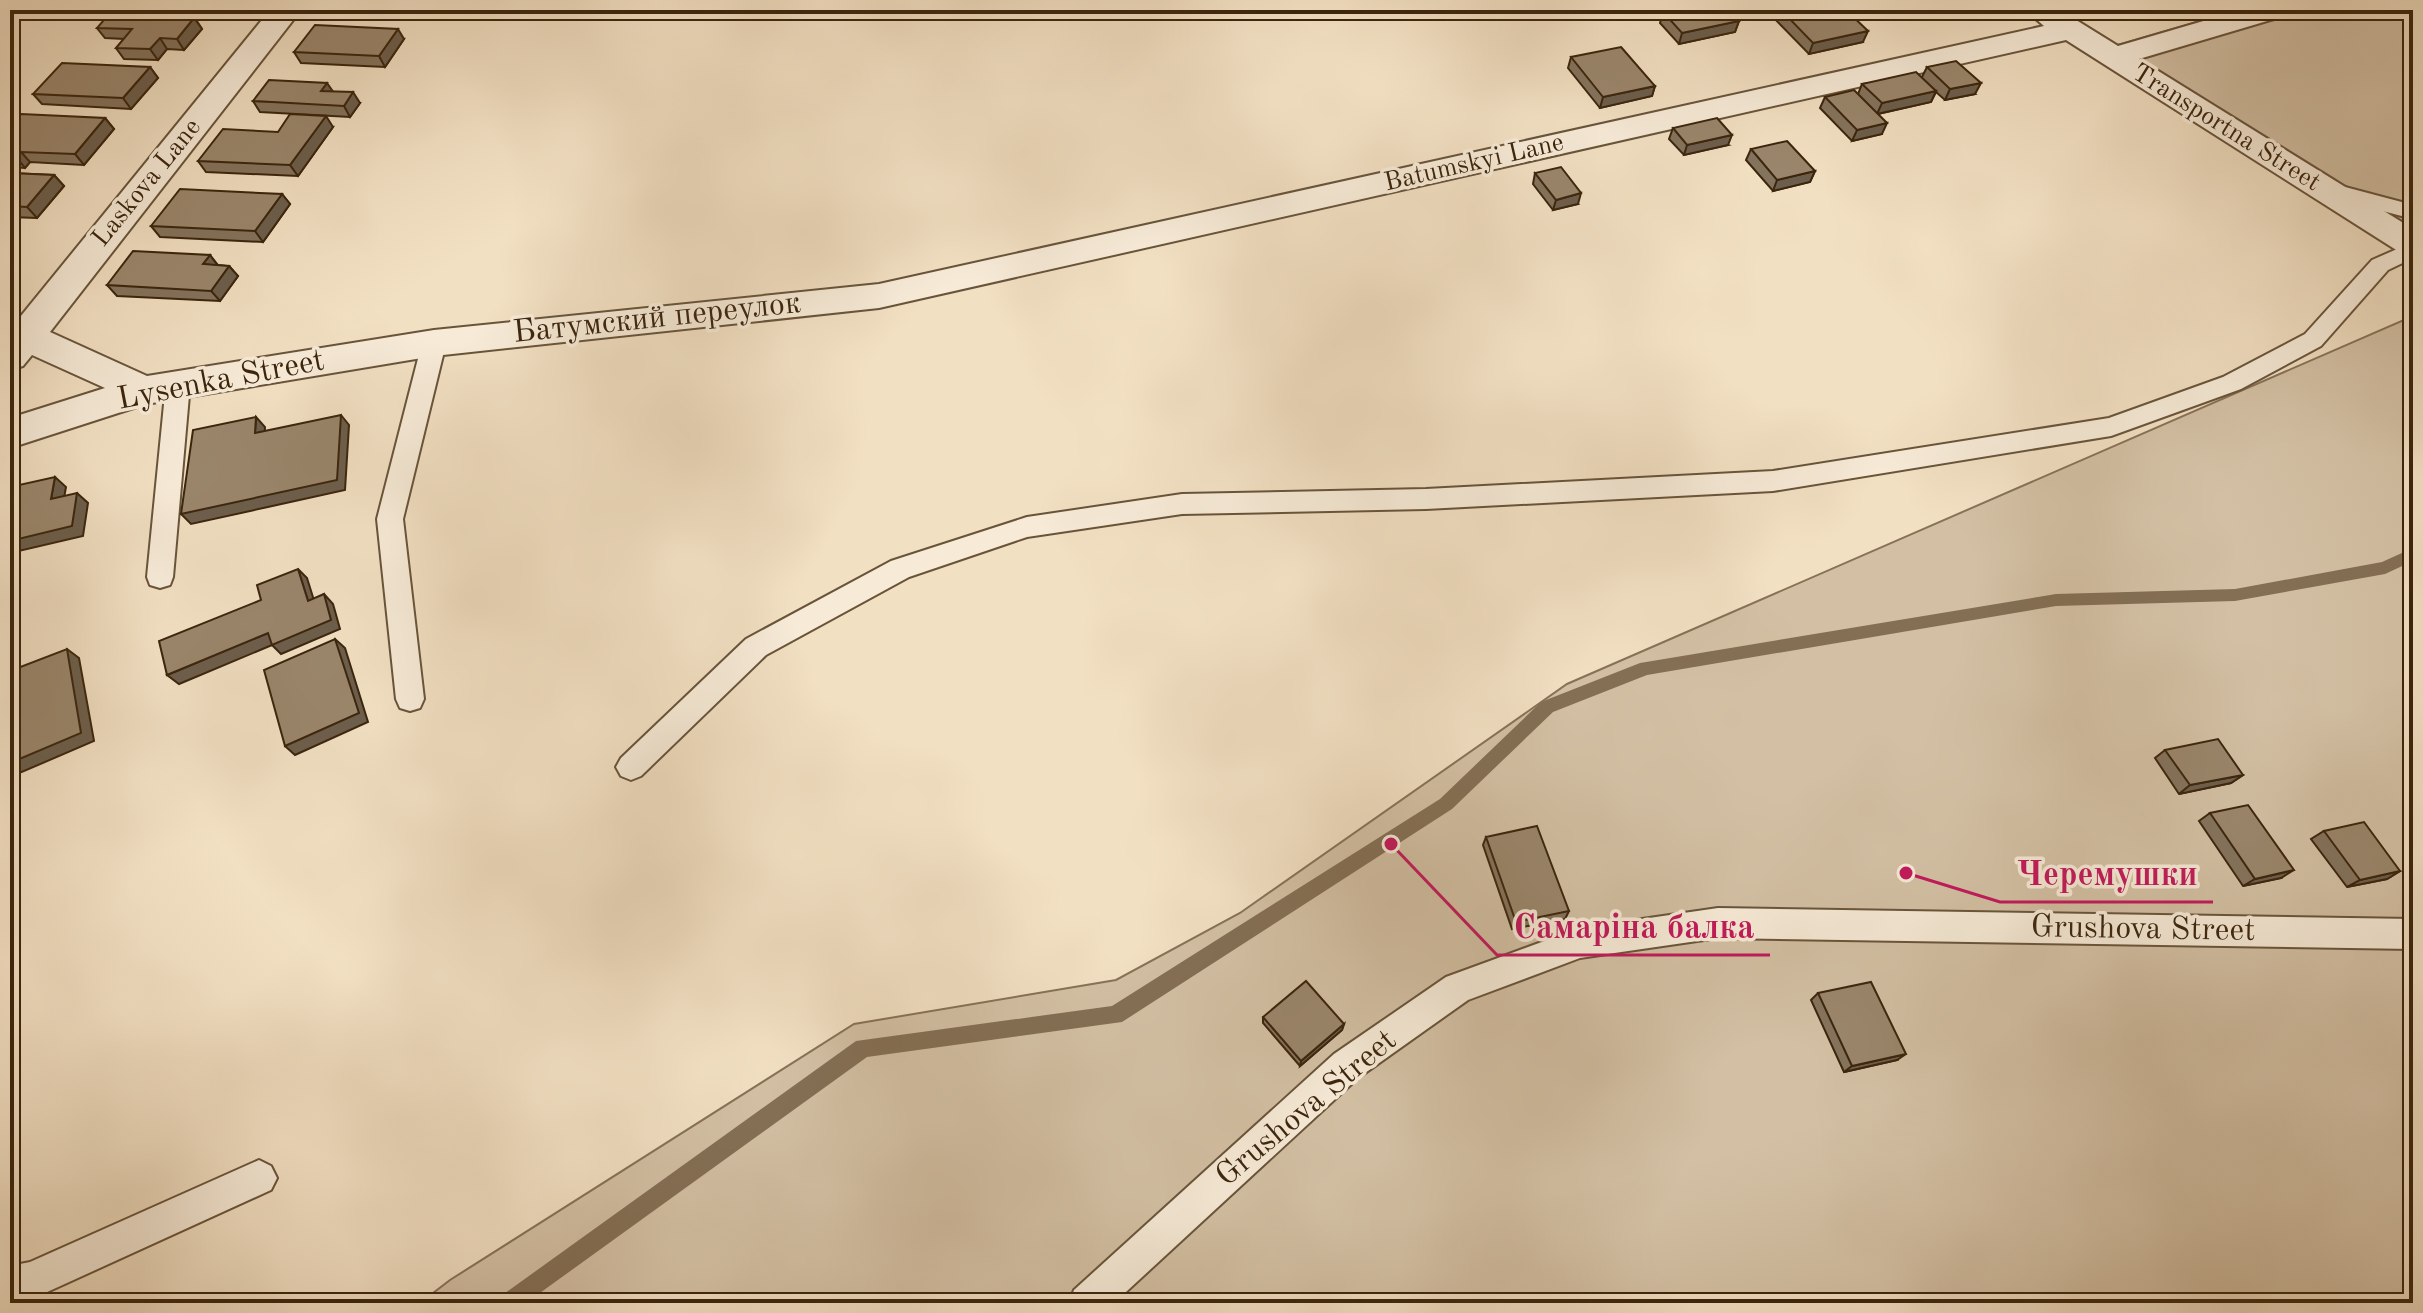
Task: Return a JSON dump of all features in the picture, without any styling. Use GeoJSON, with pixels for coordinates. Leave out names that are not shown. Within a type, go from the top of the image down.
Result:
{"type":"FeatureCollection","features":[{"type":"Feature","properties":{"kind":"street","name":"Laskova Lane"},"geometry":{"type":"LineString","coordinates":[[18,346],[286,10]]}},
{"type":"Feature","properties":{"kind":"street","name":"Transportna Street"},"geometry":{"type":"LineString","coordinates":[[2038,10],[2413,247]]}},
{"type":"Feature","properties":{"kind":"street"},"geometry":{"type":"LineString","coordinates":[[2113,57],[2273,10]]}},
{"type":"Feature","properties":{"kind":"street","name":"Batumskyi Lane"},"geometry":{"type":"LineString","coordinates":[[879,296],[2069,30]]}},
{"type":"Feature","properties":{"kind":"street","name":"Батумский переулок"},"geometry":{"type":"LineString","coordinates":[[434,343],[879,296]]}},
{"type":"Feature","properties":{"kind":"street","name":"Lysenka Street"},"geometry":{"type":"LineString","coordinates":[[10,433],[161,387],[434,343]]}},
{"type":"Feature","properties":{"kind":"street"},"geometry":{"type":"LineString","coordinates":[[18,346],[161,387]]}},
{"type":"Feature","properties":{"kind":"lane"},"geometry":{"type":"LineString","coordinates":[[2321,188],[2413,212]]}},
{"type":"Feature","properties":{"kind":"lane"},"geometry":{"type":"LineString","coordinates":[[631,767],[756,647],[900,569],[1027,527],[1182,504],[1426,499],[1773,481],[2111,427],[2232,383],[2313,340],[2380,265],[2413,247]]}},
{"type":"Feature","properties":{"kind":"lane"},"geometry":{"type":"LineString","coordinates":[[410,699],[390,519],[434,343]]}},
{"type":"Feature","properties":{"kind":"lane"},"geometry":{"type":"LineString","coordinates":[[160,577],[161,387]]}},
{"type":"Feature","properties":{"kind":"lane","name":"Grushova Street"},"geometry":{"type":"LineString","coordinates":[[1087,1303],[1346,1066],[1458,988],[1580,943],[1718,923],[2413,934]]}},
{"type":"Feature","properties":{"kind":"lane"},"geometry":{"type":"LineString","coordinates":[[10,1284],[32,1280],[259,1178]]}},
{"type":"Feature","properties":{"kind":"shaded area"},"geometry":{"type":"Polygon","coordinates":[[[2238,10],[2413,10],[2413,232],[2114,46],[2238,10]]]}},
{"type":"Feature","properties":{"kind":"shaded area"},"geometry":{"type":"Polygon","coordinates":[[[2413,316],[2413,1303],[420,1303],[450,1280],[854,1024],[1116,980],[1240,913],[1567,684],[2413,316]]]}},
{"type":"Feature","properties":{"kind":"building"},"geometry":{"type":"Polygon","coordinates":[[[1728,10],[1739,21],[1682,33],[1663,12],[1728,10]]]}},
{"type":"Feature","properties":{"kind":"building"},"geometry":{"type":"Polygon","coordinates":[[[1781,10],[1846,10],[1868,31],[1813,43],[1781,10]]]}},
{"type":"Feature","properties":{"kind":"building"},"geometry":{"type":"Polygon","coordinates":[[[109,14],[194,18],[177,39],[160,38],[150,49],[116,48],[132,29],[97,28],[109,14]]]}},
{"type":"Feature","properties":{"kind":"building"},"geometry":{"type":"Polygon","coordinates":[[[315,25],[398,29],[379,56],[294,52],[315,25]]]}},
{"type":"Feature","properties":{"kind":"building"},"geometry":{"type":"Polygon","coordinates":[[[1621,47],[1655,86],[1603,97],[1571,57],[1621,47]]]}},
{"type":"Feature","properties":{"kind":"building"},"geometry":{"type":"Polygon","coordinates":[[[1956,61],[1981,83],[1950,89],[1927,67],[1956,61]]]}},
{"type":"Feature","properties":{"kind":"building"},"geometry":{"type":"Polygon","coordinates":[[[62,63],[150,67],[123,98],[33,94],[62,63]]]}},
{"type":"Feature","properties":{"kind":"building"},"geometry":{"type":"Polygon","coordinates":[[[1916,72],[1936,91],[1882,103],[1862,84],[1916,72]]]}},
{"type":"Feature","properties":{"kind":"building"},"geometry":{"type":"Polygon","coordinates":[[[269,80],[327,83],[321,91],[353,92],[344,106],[253,101],[269,80]]]}},
{"type":"Feature","properties":{"kind":"building"},"geometry":{"type":"Polygon","coordinates":[[[1854,90],[1887,123],[1857,130],[1825,97],[1854,90]]]}},
{"type":"Feature","properties":{"kind":"building"},"geometry":{"type":"Polygon","coordinates":[[[21,114],[105,118],[75,154],[21,152],[16,157],[10,157],[10,126],[21,114]]]}},
{"type":"Feature","properties":{"kind":"building"},"geometry":{"type":"Polygon","coordinates":[[[290,114],[326,116],[290,165],[198,161],[223,129],[278,132],[290,114]]]}},
{"type":"Feature","properties":{"kind":"building"},"geometry":{"type":"Polygon","coordinates":[[[1717,118],[1732,135],[1687,145],[1673,128],[1717,118]]]}},
{"type":"Feature","properties":{"kind":"building"},"geometry":{"type":"Polygon","coordinates":[[[1787,141],[1815,171],[1777,180],[1751,149],[1787,141]]]}},
{"type":"Feature","properties":{"kind":"building"},"geometry":{"type":"Polygon","coordinates":[[[1561,167],[1581,193],[1556,200],[1535,173],[1561,167]]]}},
{"type":"Feature","properties":{"kind":"building"},"geometry":{"type":"Polygon","coordinates":[[[10,173],[54,175],[27,207],[10,206],[10,173]]]}},
{"type":"Feature","properties":{"kind":"building"},"geometry":{"type":"Polygon","coordinates":[[[180,189],[282,194],[255,231],[151,226],[180,189]]]}},
{"type":"Feature","properties":{"kind":"building"},"geometry":{"type":"Polygon","coordinates":[[[133,251],[210,255],[203,264],[229,266],[211,291],[107,285],[133,251]]]}},
{"type":"Feature","properties":{"kind":"building"},"geometry":{"type":"Polygon","coordinates":[[[341,415],[337,480],[181,514],[193,430],[256,417],[255,433],[341,415]]]}},
{"type":"Feature","properties":{"kind":"building"},"geometry":{"type":"Polygon","coordinates":[[[55,477],[51,499],[77,493],[72,526],[10,541],[10,487],[55,477]]]}},
{"type":"Feature","properties":{"kind":"building"},"geometry":{"type":"Polygon","coordinates":[[[298,569],[308,601],[324,594],[331,620],[272,645],[268,633],[167,675],[159,641],[261,600],[257,585],[298,569]]]}},
{"type":"Feature","properties":{"kind":"building"},"geometry":{"type":"Polygon","coordinates":[[[335,639],[359,713],[285,746],[264,670],[335,639]]]}},
{"type":"Feature","properties":{"kind":"building"},"geometry":{"type":"Polygon","coordinates":[[[67,649],[81,733],[10,763],[10,671],[67,649]]]}},
{"type":"Feature","properties":{"kind":"building"},"geometry":{"type":"Polygon","coordinates":[[[2218,739],[2243,775],[2190,785],[2165,750],[2218,739]]]}},
{"type":"Feature","properties":{"kind":"building"},"geometry":{"type":"Polygon","coordinates":[[[2248,805],[2294,870],[2255,879],[2210,813],[2248,805]]]}},
{"type":"Feature","properties":{"kind":"building"},"geometry":{"type":"Polygon","coordinates":[[[2364,822],[2400,871],[2360,880],[2324,831],[2364,822]]]}},
{"type":"Feature","properties":{"kind":"building"},"geometry":{"type":"Polygon","coordinates":[[[1537,826],[1569,911],[1516,922],[1486,837],[1537,826]]]}},
{"type":"Feature","properties":{"kind":"building"},"geometry":{"type":"Polygon","coordinates":[[[1306,981],[1344,1024],[1301,1061],[1263,1017],[1306,981]]]}},
{"type":"Feature","properties":{"kind":"building"},"geometry":{"type":"Polygon","coordinates":[[[1871,982],[1906,1054],[1852,1066],[1818,993],[1871,982]]]}},
{"type":"Feature","properties":{"kind":"waterway"},"geometry":{"type":"LineString","coordinates":[[508,1303],[863,1048],[1115,1015],[1446,804],[1547,707],[1646,668],[2056,600],[2235,595],[2385,568],[2413,554]]}},
{"type":"Feature","properties":{"kind":"place","name":"Самаріна балка"},"geometry":{"type":"Point","coordinates":[1391,844]}},
{"type":"Feature","properties":{"kind":"place","name":"Черемушки"},"geometry":{"type":"Point","coordinates":[1906,873]}}]}
